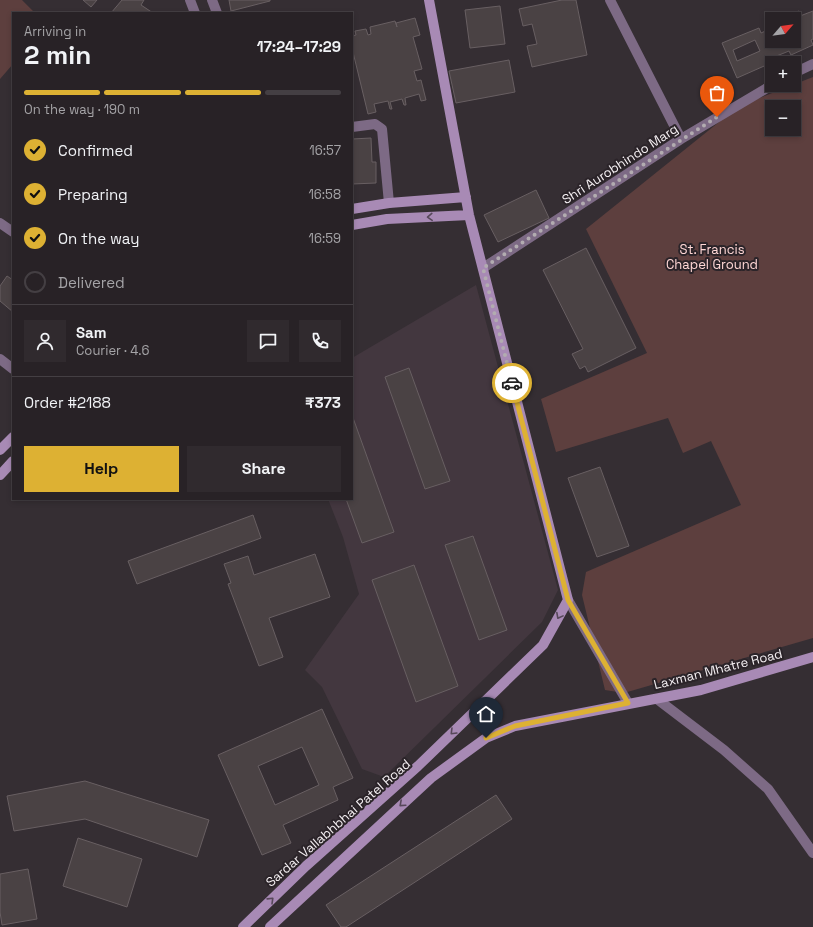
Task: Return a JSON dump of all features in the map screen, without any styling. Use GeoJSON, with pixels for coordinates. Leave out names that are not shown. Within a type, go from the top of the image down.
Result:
{"type":"FeatureCollection","features":[{"type":"Feature","properties":{"kind":"street"},"geometry":{"type":"LineString","coordinates":[[190,0],[194,12]]}},
{"type":"Feature","properties":{"kind":"street"},"geometry":{"type":"LineString","coordinates":[[212,0],[218,12]]}},
{"type":"Feature","properties":{"kind":"street"},"geometry":{"type":"LineString","coordinates":[[429,0],[469,215],[568,600],[628,703]]}},
{"type":"Feature","properties":{"kind":"street"},"geometry":{"type":"LineString","coordinates":[[610,0],[681,139]]}},
{"type":"Feature","properties":{"kind":"street"},"geometry":{"type":"LineString","coordinates":[[801,70],[813,64]]}},
{"type":"Feature","properties":{"kind":"street","name":"Shri Aurobhindo Marg"},"geometry":{"type":"LineString","coordinates":[[483,268],[681,139],[765,89]]}},
{"type":"Feature","properties":{"kind":"street"},"geometry":{"type":"LineString","coordinates":[[353,127],[375,124],[382,128],[389,203]]}},
{"type":"Feature","properties":{"kind":"street"},"geometry":{"type":"LineString","coordinates":[[353,209],[389,203],[466,197]]}},
{"type":"Feature","properties":{"kind":"street"},"geometry":{"type":"LineString","coordinates":[[353,225],[387,219],[469,215]]}},
{"type":"Feature","properties":{"kind":"street"},"geometry":{"type":"LineString","coordinates":[[0,223],[12,231]]}},
{"type":"Feature","properties":{"kind":"street"},"geometry":{"type":"LineString","coordinates":[[0,359],[12,368]]}},
{"type":"Feature","properties":{"kind":"street"},"geometry":{"type":"LineString","coordinates":[[0,450],[12,438]]}},
{"type":"Feature","properties":{"kind":"street"},"geometry":{"type":"LineString","coordinates":[[0,475],[12,463]]}},
{"type":"Feature","properties":{"kind":"street"},"geometry":{"type":"LineString","coordinates":[[418,766],[543,645],[568,600]]}},
{"type":"Feature","properties":{"kind":"street","name":"Laxman Mhatre Road"},"geometry":{"type":"LineString","coordinates":[[431,778],[486,738],[515,726],[701,690],[813,657]]}},
{"type":"Feature","properties":{"kind":"street"},"geometry":{"type":"LineString","coordinates":[[657,699],[724,750],[768,789],[813,853]]}},
{"type":"Feature","properties":{"kind":"street","name":"Sardar Vallabhbhai Patel Road"},"geometry":{"type":"LineString","coordinates":[[243,927],[306,866],[418,766],[431,778],[270,927]]}},
{"type":"Feature","properties":{"kind":"shaded area"},"geometry":{"type":"Polygon","coordinates":[[[476,285],[558,590],[542,622],[384,777],[362,769],[322,687],[305,670],[359,594],[343,537],[328,500],[353,500],[353,357],[476,285]]]}},
{"type":"Feature","properties":{"kind":"green space"},"geometry":{"type":"Polygon","coordinates":[[[0,0],[22,0],[34,12],[12,12],[12,65],[0,79],[0,0]]]}},
{"type":"Feature","properties":{"kind":"green space","name":"St. Francis Chapel Ground"},"geometry":{"type":"Polygon","coordinates":[[[813,77],[813,638],[624,693],[605,690],[582,595],[586,572],[741,505],[711,441],[683,453],[668,418],[556,452],[541,399],[647,353],[586,229],[739,106],[775,92],[801,92],[801,82],[813,77]]]}},
{"type":"Feature","properties":{"kind":"building"},"geometry":{"type":"Polygon","coordinates":[[[83,0],[97,0],[91,7],[83,0]]]}},
{"type":"Feature","properties":{"kind":"building"},"geometry":{"type":"Polygon","coordinates":[[[122,0],[144,0],[141,5],[152,12],[112,12],[122,0]]]}},
{"type":"Feature","properties":{"kind":"building"},"geometry":{"type":"Polygon","coordinates":[[[229,0],[270,0],[270,1],[231,11],[229,0]]]}},
{"type":"Feature","properties":{"kind":"building"},"geometry":{"type":"Polygon","coordinates":[[[562,0],[576,0],[587,55],[532,67],[527,46],[537,44],[532,24],[523,26],[519,9],[562,0]]]}},
{"type":"Feature","properties":{"kind":"building"},"geometry":{"type":"Polygon","coordinates":[[[500,6],[505,44],[470,48],[465,10],[500,6]]]}},
{"type":"Feature","properties":{"kind":"building"},"geometry":{"type":"Polygon","coordinates":[[[813,11],[813,39],[811,40],[813,45],[791,55],[789,51],[776,56],[765,56],[765,66],[737,78],[722,43],[759,28],[761,33],[765,31],[765,48],[801,48],[801,16],[813,11]]]}},
{"type":"Feature","properties":{"kind":"building"},"geometry":{"type":"Polygon","coordinates":[[[415,18],[420,35],[413,37],[422,69],[414,71],[417,81],[421,80],[426,100],[421,101],[419,94],[405,98],[406,105],[404,105],[402,99],[390,102],[392,109],[390,109],[388,101],[374,104],[376,112],[368,114],[353,52],[353,36],[356,35],[355,31],[366,29],[368,35],[371,34],[370,27],[395,21],[397,27],[396,23],[415,18]]]}},
{"type":"Feature","properties":{"kind":"building"},"geometry":{"type":"Polygon","coordinates":[[[755,40],[760,51],[737,61],[733,50],[755,40]]]}},
{"type":"Feature","properties":{"kind":"building"},"geometry":{"type":"Polygon","coordinates":[[[509,60],[515,92],[456,103],[449,71],[509,60]]]}},
{"type":"Feature","properties":{"kind":"building"},"geometry":{"type":"Polygon","coordinates":[[[371,138],[372,162],[376,162],[376,183],[353,184],[353,139],[371,138]]]}},
{"type":"Feature","properties":{"kind":"building"},"geometry":{"type":"Polygon","coordinates":[[[536,190],[549,218],[498,242],[484,215],[536,190]]]}},
{"type":"Feature","properties":{"kind":"building"},"geometry":{"type":"Polygon","coordinates":[[[586,248],[636,348],[588,372],[585,366],[580,369],[572,354],[583,349],[543,270],[586,248]]]}},
{"type":"Feature","properties":{"kind":"building"},"geometry":{"type":"Polygon","coordinates":[[[7,276],[12,279],[12,311],[0,301],[0,286],[7,276]]]}},
{"type":"Feature","properties":{"kind":"building"},"geometry":{"type":"Polygon","coordinates":[[[409,368],[450,481],[425,489],[385,377],[409,368]]]}},
{"type":"Feature","properties":{"kind":"building"},"geometry":{"type":"Polygon","coordinates":[[[353,418],[394,532],[362,543],[346,500],[353,500],[353,418]]]}},
{"type":"Feature","properties":{"kind":"building"},"geometry":{"type":"Polygon","coordinates":[[[600,467],[629,546],[597,557],[568,478],[600,467]]]}},
{"type":"Feature","properties":{"kind":"building"},"geometry":{"type":"Polygon","coordinates":[[[253,515],[261,538],[137,584],[128,561],[253,515]]]}},
{"type":"Feature","properties":{"kind":"building"},"geometry":{"type":"Polygon","coordinates":[[[473,536],[507,630],[479,640],[445,545],[473,536]]]}},
{"type":"Feature","properties":{"kind":"building"},"geometry":{"type":"Polygon","coordinates":[[[315,554],[330,597],[269,618],[283,657],[259,666],[228,584],[231,583],[224,564],[248,556],[254,575],[315,554]]]}},
{"type":"Feature","properties":{"kind":"building"},"geometry":{"type":"Polygon","coordinates":[[[414,565],[458,686],[416,702],[372,580],[414,565]]]}},
{"type":"Feature","properties":{"kind":"building"},"geometry":{"type":"Polygon","coordinates":[[[322,709],[353,778],[333,787],[338,800],[283,825],[291,843],[262,855],[218,755],[322,709]],[[302,747],[258,766],[275,805],[319,785],[302,747]]]}},
{"type":"Feature","properties":{"kind":"building"},"geometry":{"type":"Polygon","coordinates":[[[85,781],[209,820],[197,857],[85,819],[14,831],[7,796],[85,781]]]}},
{"type":"Feature","properties":{"kind":"building"},"geometry":{"type":"Polygon","coordinates":[[[496,795],[512,819],[346,927],[341,927],[326,905],[496,795]]]}},
{"type":"Feature","properties":{"kind":"building"},"geometry":{"type":"Polygon","coordinates":[[[78,838],[142,859],[127,907],[63,886],[78,838]]]}},
{"type":"Feature","properties":{"kind":"building"},"geometry":{"type":"Polygon","coordinates":[[[28,869],[37,919],[2,925],[0,912],[0,874],[28,869]]]}},
{"type":"Feature","properties":{"kind":"way so far"},"geometry":{"type":"LineString","coordinates":[[512,383],[483,268],[717,117]]}},
{"type":"Feature","properties":{"kind":"route"},"geometry":{"type":"LineString","coordinates":[[486,738],[515,726],[628,703],[568,600],[512,383]]}}]}
